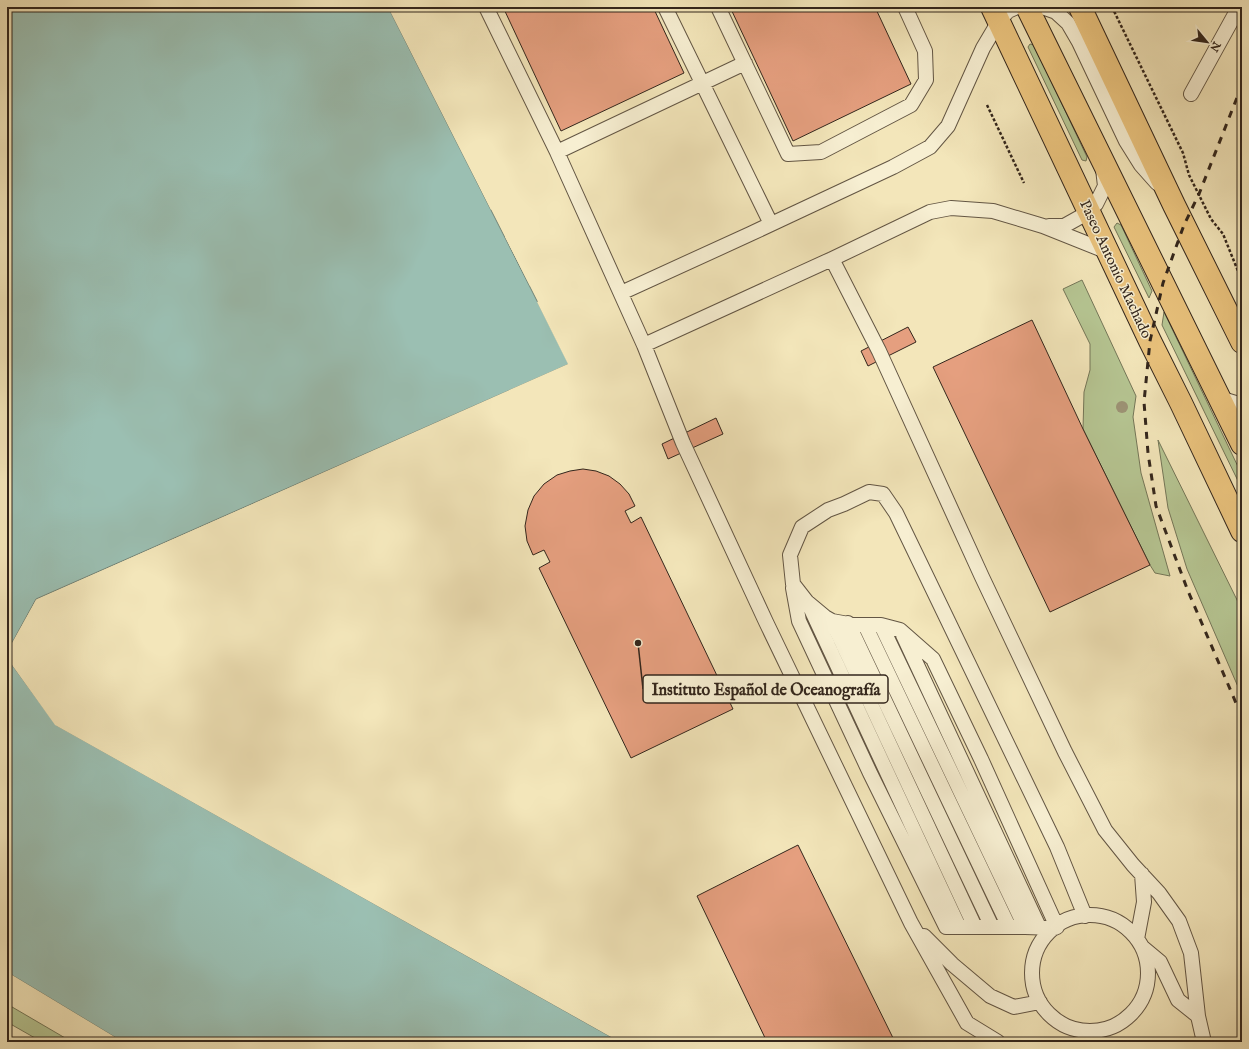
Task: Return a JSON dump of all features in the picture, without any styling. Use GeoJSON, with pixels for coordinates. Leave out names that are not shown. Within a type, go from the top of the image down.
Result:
{"type":"FeatureCollection","features":[{"type":"Feature","properties":{"kind":"main road"},"geometry":{"type":"LineString","coordinates":[[1027,7],[1242,444]]}},
{"type":"Feature","properties":{"kind":"main road"},"geometry":{"type":"LineString","coordinates":[[1080,7],[1171,198],[1242,342]]}},
{"type":"Feature","properties":{"kind":"main road","name":"Paseo Antonio Machado"},"geometry":{"type":"LineString","coordinates":[[996,14],[1242,531]]}},
{"type":"Feature","properties":{"kind":"lane"},"geometry":{"type":"LineString","coordinates":[[486,7],[557,152],[644,346],[683,443],[766,622],[911,923],[967,1022],[998,1042]]}},
{"type":"Feature","properties":{"kind":"lane"},"geometry":{"type":"LineString","coordinates":[[666,7],[771,224]]}},
{"type":"Feature","properties":{"kind":"lane"},"geometry":{"type":"LineString","coordinates":[[718,7],[788,154],[820,152],[911,105],[926,80],[924,51],[905,7]]}},
{"type":"Feature","properties":{"kind":"lane"},"geometry":{"type":"LineString","coordinates":[[621,293],[893,167],[930,147],[948,126],[983,48],[996,14],[1017,7]]}},
{"type":"Feature","properties":{"kind":"lane"},"geometry":{"type":"LineString","coordinates":[[1042,7],[1056,12],[1068,22],[1126,141],[1141,165],[1171,198]]}},
{"type":"Feature","properties":{"kind":"lane"},"geometry":{"type":"LineString","coordinates":[[1191,94],[1239,7]]}},
{"type":"Feature","properties":{"kind":"lane"},"geometry":{"type":"LineString","coordinates":[[557,152],[745,63]]}},
{"type":"Feature","properties":{"kind":"lane"},"geometry":{"type":"LineString","coordinates":[[1043,226],[1064,226],[1089,212],[1096,204],[1105,186],[1101,156]]}},
{"type":"Feature","properties":{"kind":"lane"},"geometry":{"type":"LineString","coordinates":[[644,346],[930,212],[951,208],[993,211],[1043,226],[1108,252]]}},
{"type":"Feature","properties":{"kind":"lane"},"geometry":{"type":"LineString","coordinates":[[832,259],[879,351],[982,577],[1065,752],[1105,830],[1159,893],[1179,921],[1191,953],[1198,1016],[1204,1042]]}},
{"type":"Feature","properties":{"kind":"lane"},"geometry":{"type":"LineString","coordinates":[[1220,398],[1242,405]]}},
{"type":"Feature","properties":{"kind":"lane"},"geometry":{"type":"LineString","coordinates":[[1056,928],[946,927],[870,772],[799,621],[790,555],[802,527],[828,510],[869,492],[883,494],[896,513],[1057,847],[1085,916]]}},
{"type":"Feature","properties":{"kind":"lane"},"geometry":{"type":"LineString","coordinates":[[793,584],[809,604],[959,927]]}},
{"type":"Feature","properties":{"kind":"lane"},"geometry":{"type":"LineString","coordinates":[[809,604],[832,621],[976,927]]}},
{"type":"Feature","properties":{"kind":"lane"},"geometry":{"type":"LineString","coordinates":[[832,621],[854,625],[881,625],[901,631],[933,659],[981,759],[1056,928]]}},
{"type":"Feature","properties":{"kind":"lane"},"geometry":{"type":"LineString","coordinates":[[848,623],[992,927]]}},
{"type":"Feature","properties":{"kind":"lane"},"geometry":{"type":"LineString","coordinates":[[865,625],[1009,927]]}},
{"type":"Feature","properties":{"kind":"lane"},"geometry":{"type":"LineString","coordinates":[[881,625],[1032,927]]}},
{"type":"Feature","properties":{"kind":"lane"},"geometry":{"type":"LineString","coordinates":[[901,631],[1032,927]]}},
{"type":"Feature","properties":{"kind":"lane"},"geometry":{"type":"LineString","coordinates":[[1066,1026],[1084,1031],[1102,1030],[1119,1024],[1133,1012],[1143,997],[1148,977],[1146,957],[1139,942],[1144,902],[1142,874]]}},
{"type":"Feature","properties":{"kind":"lane"},"geometry":{"type":"LineString","coordinates":[[1088,1042],[1051,1016],[1040,1002],[1034,985],[1033,967],[1038,949],[1049,933],[1065,921],[1085,916],[1105,917],[1123,925],[1160,962],[1178,1000],[1198,1016]]}},
{"type":"Feature","properties":{"kind":"lane"},"geometry":{"type":"LineString","coordinates":[[911,923],[952,964],[990,996],[1014,1007],[1040,1002]]}},
{"type":"Feature","properties":{"kind":"path"},"geometry":{"type":"LineString","coordinates":[[1112,7],[1183,153],[1189,175],[1211,219],[1223,234],[1242,281]]}},
{"type":"Feature","properties":{"kind":"path"},"geometry":{"type":"LineString","coordinates":[[987,105],[1024,183]]}},
{"type":"Feature","properties":{"kind":"green space"},"geometry":{"type":"Polygon","coordinates":[[[1030,44],[1034,45],[1087,157],[1086,161],[1082,160],[1028,47],[1030,44]]]}},
{"type":"Feature","properties":{"kind":"green space"},"geometry":{"type":"Polygon","coordinates":[[[1117,223],[1121,225],[1152,291],[1149,298],[1114,227],[1117,223]]]}},
{"type":"Feature","properties":{"kind":"green space"},"geometry":{"type":"Polygon","coordinates":[[[1082,280],[1136,396],[1133,417],[1141,473],[1170,576],[1155,573],[1150,565],[1083,429],[1084,392],[1090,370],[1090,344],[1063,289],[1082,280]]]}},
{"type":"Feature","properties":{"kind":"green space"},"geometry":{"type":"Polygon","coordinates":[[[1164,312],[1242,475],[1242,484],[1240,485],[1162,325],[1164,312]]]}},
{"type":"Feature","properties":{"kind":"green space"},"geometry":{"type":"Polygon","coordinates":[[[1158,440],[1242,610],[1242,696],[1187,569],[1168,508],[1158,440]]]}},
{"type":"Feature","properties":{"kind":"green space"},"geometry":{"type":"Polygon","coordinates":[[[7,1004],[72,1042],[42,1042],[7,1022],[7,1004]]]}},
{"type":"Feature","properties":{"kind":"water"},"geometry":{"type":"Polygon","coordinates":[[[7,7],[388,7],[569,364],[36,599],[7,652],[7,7]]]}},
{"type":"Feature","properties":{"kind":"water"},"geometry":{"type":"Polygon","coordinates":[[[7,658],[56,725],[620,1042],[123,1042],[7,972],[7,658]]]}},
{"type":"Feature","properties":{"kind":"pier"},"geometry":{"type":"Polygon","coordinates":[[[388,7],[390,7],[492,209],[491,210],[388,7]]]}},
{"type":"Feature","properties":{"kind":"pier"},"geometry":{"type":"Polygon","coordinates":[[[507,236],[531,285],[530,286],[505,237],[507,236]]]}},
{"type":"Feature","properties":{"kind":"pier"},"geometry":{"type":"Polygon","coordinates":[[[539,301],[570,365],[38,601],[9,653],[7,654],[36,600],[568,364],[537,302],[539,301]]]}},
{"type":"Feature","properties":{"kind":"pier"},"geometry":{"type":"Polygon","coordinates":[[[7,656],[57,723],[621,1040],[622,1042],[55,725],[7,656]]]}},
{"type":"Feature","properties":{"kind":"pier"},"geometry":{"type":"Polygon","coordinates":[[[7,972],[123,1042],[119,1042],[7,974],[7,972]]]}},
{"type":"Feature","properties":{"kind":"building"},"geometry":{"type":"Polygon","coordinates":[[[503,7],[653,7],[684,73],[561,131],[503,7]]]}},
{"type":"Feature","properties":{"kind":"building"},"geometry":{"type":"Polygon","coordinates":[[[730,7],[875,7],[911,84],[793,141],[730,7]]]}},
{"type":"Feature","properties":{"kind":"building"},"geometry":{"type":"Polygon","coordinates":[[[1032,320],[1083,429],[1150,565],[1050,612],[933,367],[1032,320]]]}},
{"type":"Feature","properties":{"kind":"building"},"geometry":{"type":"Polygon","coordinates":[[[908,327],[916,342],[868,366],[861,351],[908,327]]]}},
{"type":"Feature","properties":{"kind":"building"},"geometry":{"type":"Polygon","coordinates":[[[716,418],[723,434],[668,459],[662,444],[716,418]]]}},
{"type":"Feature","properties":{"kind":"building"},"geometry":{"type":"Polygon","coordinates":[[[583,469],[596,471],[609,476],[620,484],[629,494],[635,506],[625,511],[631,523],[641,517],[733,709],[631,758],[539,568],[550,562],[544,550],[533,555],[527,541],[525,526],[528,510],[534,496],[544,484],[557,475],[583,469]]]}},
{"type":"Feature","properties":{"kind":"building"},"geometry":{"type":"Polygon","coordinates":[[[798,845],[895,1042],[767,1042],[697,896],[798,845]]]}},
{"type":"Feature","properties":{"kind":"railway"},"geometry":{"type":"LineString","coordinates":[[1242,85],[1199,194],[1184,225],[1163,283],[1150,341],[1144,402],[1148,453],[1156,506],[1188,591],[1242,717]]}},
{"type":"Feature","properties":{"kind":"place","name":"Instituto Español de Oceanografía"},"geometry":{"type":"Point","coordinates":[638,643]}}]}
